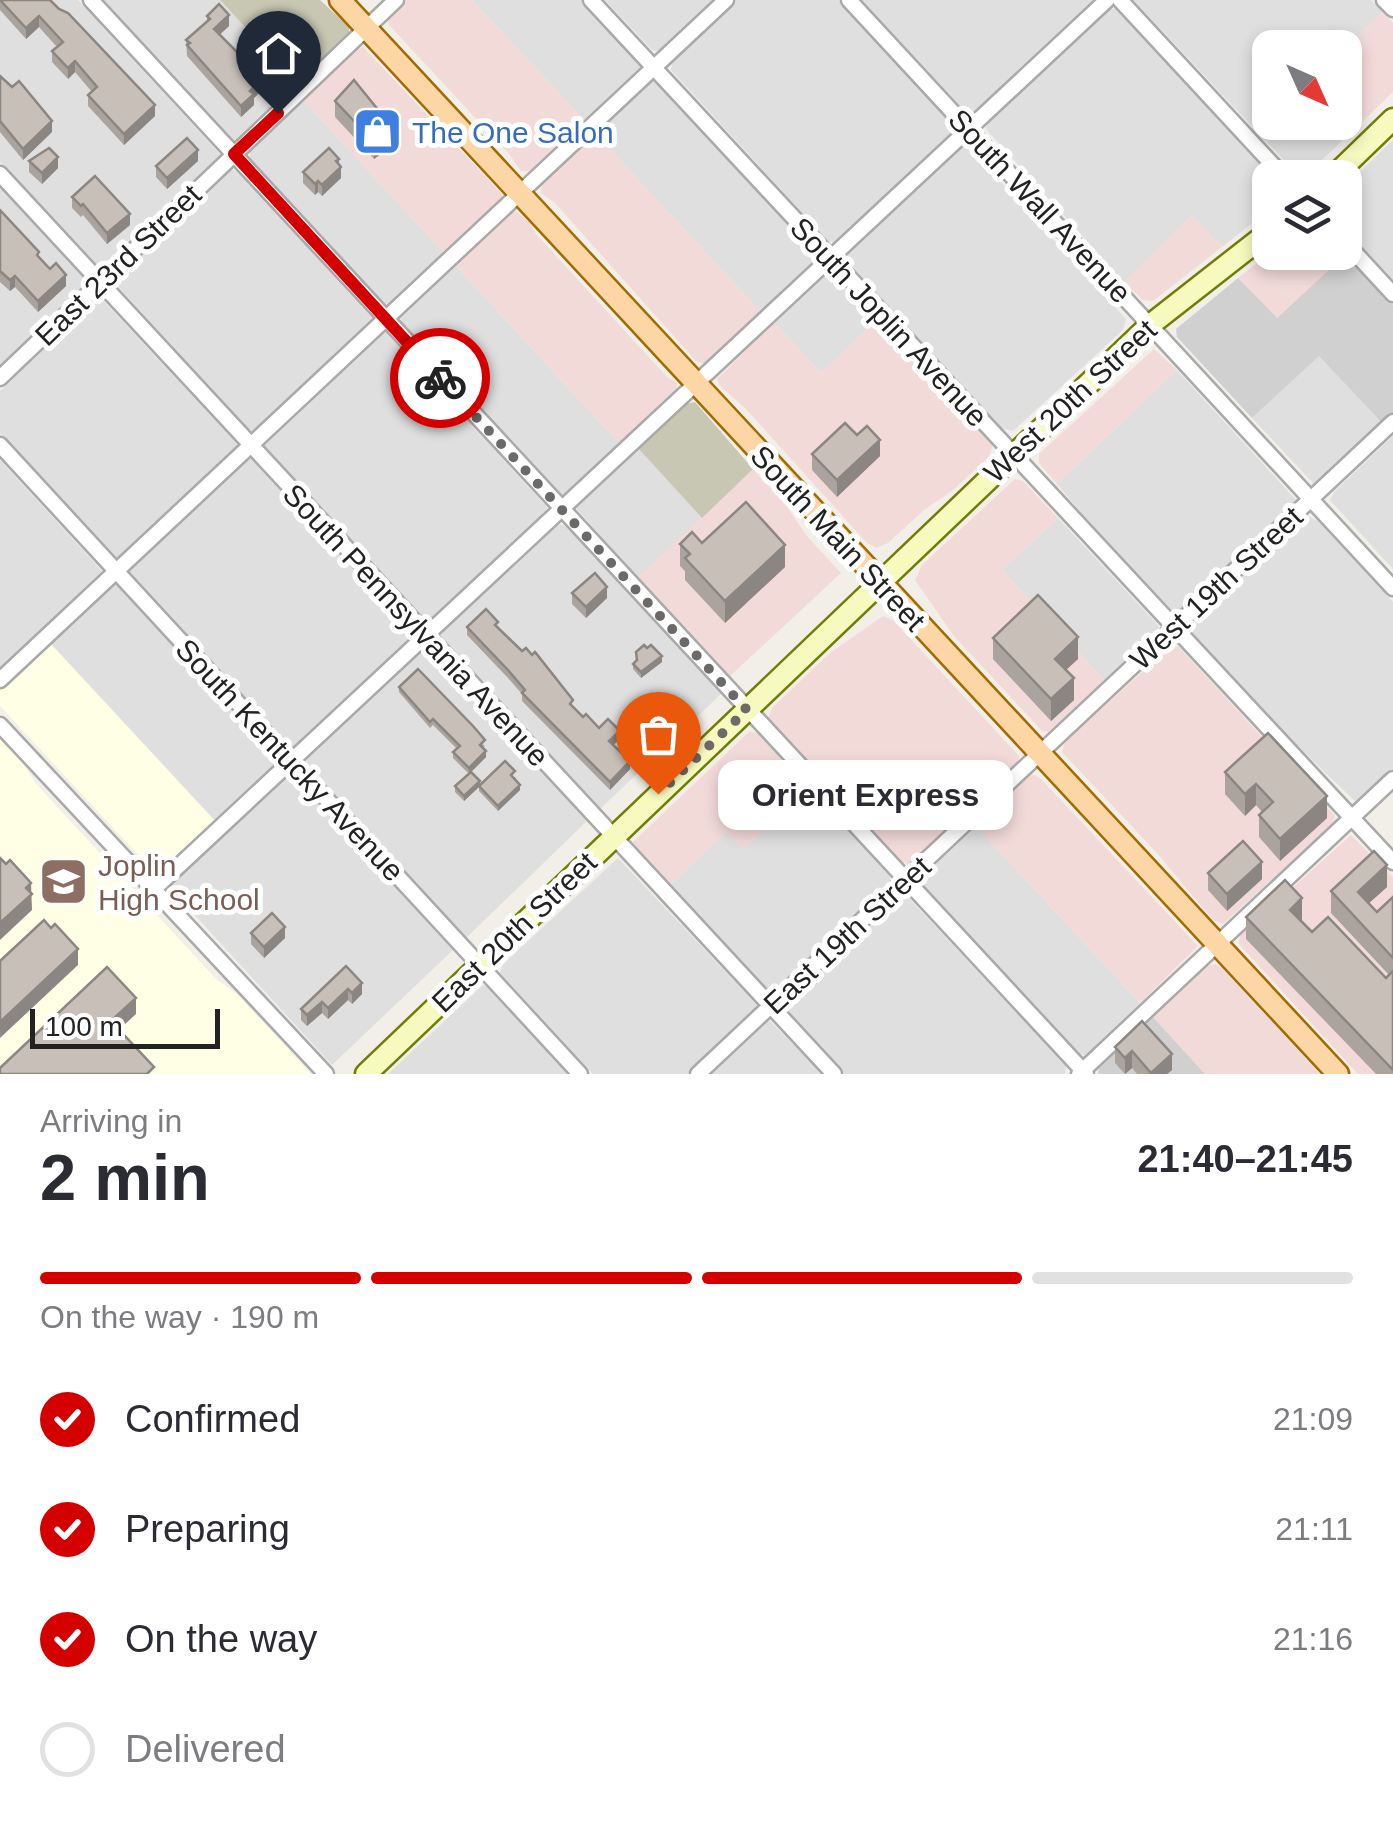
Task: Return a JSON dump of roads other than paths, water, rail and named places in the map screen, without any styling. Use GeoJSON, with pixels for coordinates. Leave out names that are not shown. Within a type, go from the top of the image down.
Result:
{"type":"FeatureCollection","features":[{"type":"Feature","properties":{"kind":"main road","name":"South Main Street"},"geometry":{"type":"LineString","coordinates":[[340,0],[1338,1074]]}},
{"type":"Feature","properties":{"kind":"main road"},"geometry":{"type":"LineString","coordinates":[[1351,160],[1393,119]]}},
{"type":"Feature","properties":{"kind":"main road","name":"West 20th Street"},"geometry":{"type":"LineString","coordinates":[[880,583],[1150,325],[1252,245]]}},
{"type":"Feature","properties":{"kind":"main road","name":"East 20th Street"},"geometry":{"type":"LineString","coordinates":[[366,1074],[880,583]]}},
{"type":"Feature","properties":{"kind":"street"},"geometry":{"type":"LineString","coordinates":[[90,0],[1083,1073],[1393,779]]}},
{"type":"Feature","properties":{"kind":"street","name":"East 23rd Street"},"geometry":{"type":"LineString","coordinates":[[0,378],[396,0]]}},
{"type":"Feature","properties":{"kind":"street","name":"South Joplin Avenue"},"geometry":{"type":"LineString","coordinates":[[591,0],[1393,862]]}},
{"type":"Feature","properties":{"kind":"street"},"geometry":{"type":"LineString","coordinates":[[0,680],[726,0]]}},
{"type":"Feature","properties":{"kind":"street","name":"South Wall Avenue"},"geometry":{"type":"LineString","coordinates":[[850,0],[1393,588]]}},
{"type":"Feature","properties":{"kind":"street"},"geometry":{"type":"LineString","coordinates":[[153,890],[1107,0]]}},
{"type":"Feature","properties":{"kind":"street"},"geometry":{"type":"LineString","coordinates":[[1120,0],[1268,160]]}},
{"type":"Feature","properties":{"kind":"street"},"geometry":{"type":"LineString","coordinates":[[1384,0],[1393,10]]}},
{"type":"Feature","properties":{"kind":"street","name":"South Pennsylvania Avenue"},"geometry":{"type":"LineString","coordinates":[[0,174],[834,1074]]}},
{"type":"Feature","properties":{"kind":"street"},"geometry":{"type":"LineString","coordinates":[[1362,260],[1393,294]]}},
{"type":"Feature","properties":{"kind":"street","name":"West 19th Street"},"geometry":{"type":"LineString","coordinates":[[1040,754],[1393,422]]}},
{"type":"Feature","properties":{"kind":"street","name":"South Kentucky Avenue"},"geometry":{"type":"LineString","coordinates":[[0,446],[580,1074]]}},
{"type":"Feature","properties":{"kind":"street"},"geometry":{"type":"LineString","coordinates":[[0,725],[326,1074]]}},
{"type":"Feature","properties":{"kind":"street","name":"East 19th Street"},"geometry":{"type":"LineString","coordinates":[[698,1074],[1040,754]]}},
{"type":"Feature","properties":{"kind":"place","name":"The One Salon"},"geometry":{"type":"Point","coordinates":[377,132]}},
{"type":"Feature","properties":{"kind":"place","name":"Orient Express"},"geometry":{"type":"Point","coordinates":[658,794]}},
{"type":"Feature","properties":{"kind":"place","name":"Joplin High School"},"geometry":{"type":"Point","coordinates":[63,882]}}]}
